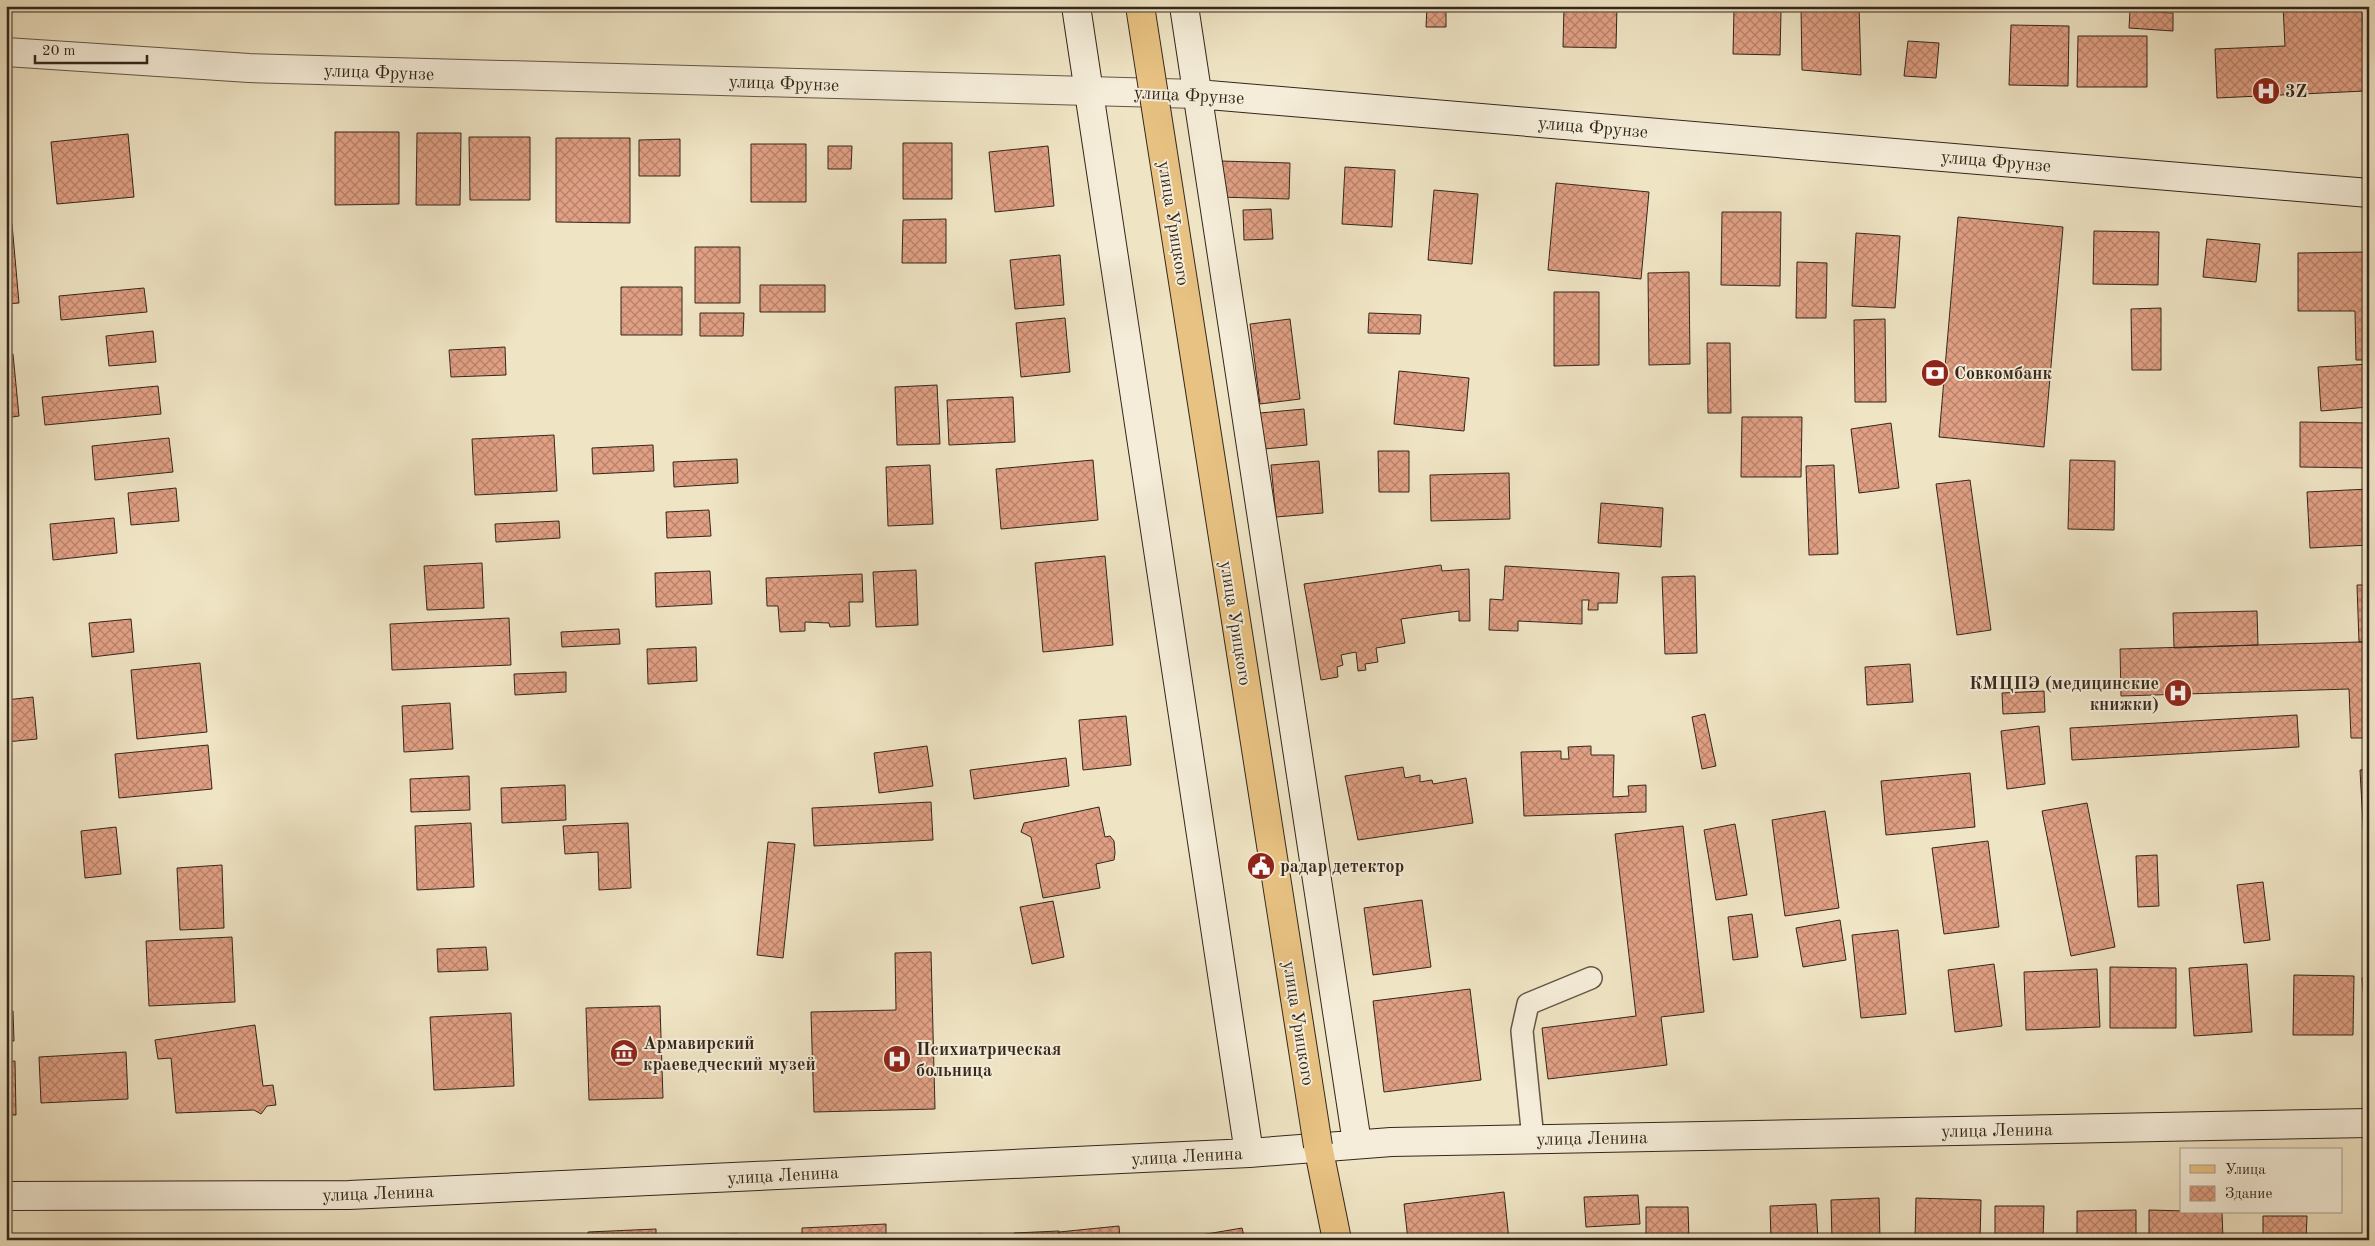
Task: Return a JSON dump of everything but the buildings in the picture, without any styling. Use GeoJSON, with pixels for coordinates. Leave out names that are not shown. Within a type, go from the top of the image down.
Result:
{"type":"FeatureCollection","features":[{"type":"Feature","properties":{"kind":"main road","name":"улица Урицкого"},"geometry":{"type":"LineString","coordinates":[[1140,6],[1318,1146],[1337,1240]]}},
{"type":"Feature","properties":{"kind":"street"},"geometry":{"type":"LineString","coordinates":[[1076,6],[1249,1153]]}},
{"type":"Feature","properties":{"kind":"street"},"geometry":{"type":"LineString","coordinates":[[1184,6],[1357,1143]]}},
{"type":"Feature","properties":{"kind":"street","name":"улица Фрунзе"},"geometry":{"type":"LineString","coordinates":[[6,52],[249,68],[1196,94],[2369,193]]}},
{"type":"Feature","properties":{"kind":"street","name":"улица Ленина"},"geometry":{"type":"LineString","coordinates":[[6,1196],[349,1195],[1249,1153],[1357,1143],[2369,1123]]}},
{"type":"Feature","properties":{"kind":"lane"},"geometry":{"type":"LineString","coordinates":[[1532,1139],[1522,1031],[1528,1004],[1591,978]]}},
{"type":"Feature","properties":{"kind":"place","name":"3Z"},"geometry":{"type":"Point","coordinates":[2266,91]}},
{"type":"Feature","properties":{"kind":"place","name":"Совкомбанк"},"geometry":{"type":"Point","coordinates":[1935,373]}},
{"type":"Feature","properties":{"kind":"place","name":"КМЦПЭ (медицинские книжки)"},"geometry":{"type":"Point","coordinates":[2178,693]}},
{"type":"Feature","properties":{"kind":"place","name":"радар детектор"},"geometry":{"type":"Point","coordinates":[1261,866]}},
{"type":"Feature","properties":{"kind":"place","name":"Армавирский краеведческий музей"},"geometry":{"type":"Point","coordinates":[624,1053]}},
{"type":"Feature","properties":{"kind":"place","name":"Психиатрическая больница"},"geometry":{"type":"Point","coordinates":[897,1059]}}]}
